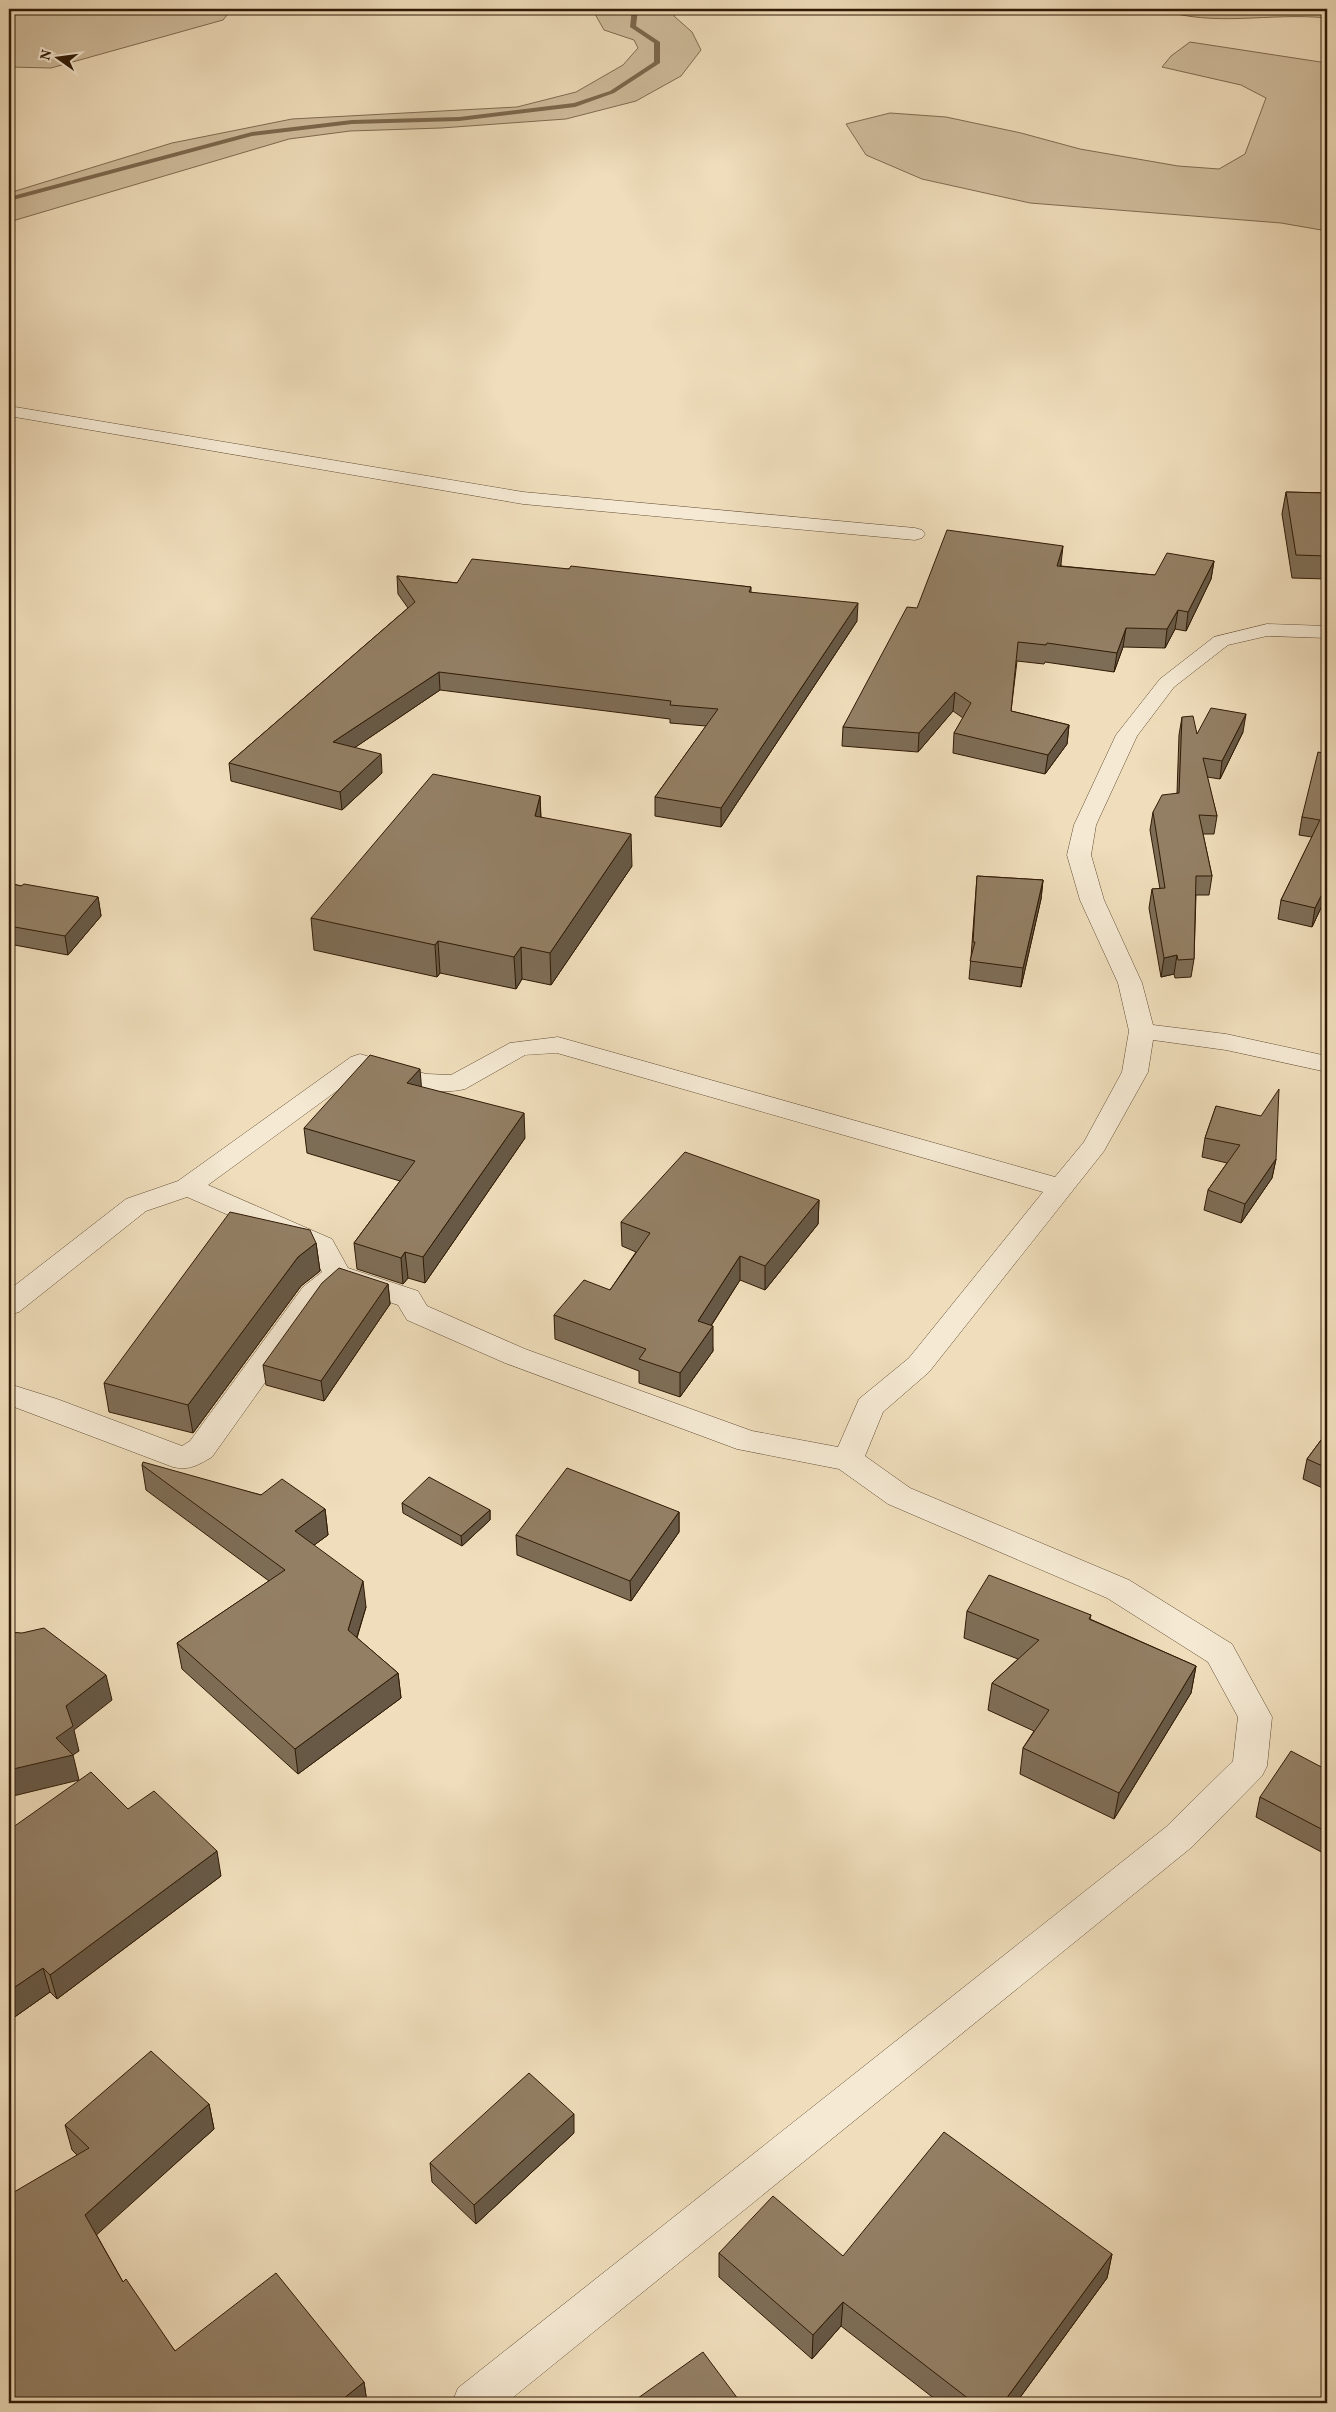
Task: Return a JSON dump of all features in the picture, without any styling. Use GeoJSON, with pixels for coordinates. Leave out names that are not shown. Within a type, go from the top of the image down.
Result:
{"type":"FeatureCollection","features":[{"type":"Feature","properties":{"kind":"street"},"geometry":{"type":"LineString","coordinates":[[9,412],[523,498],[915,534]]}},
{"type":"Feature","properties":{"kind":"street"},"geometry":{"type":"LineString","coordinates":[[848,1460],[870,1406],[918,1365],[1095,1145],[1134,1072],[1142,1031],[1130,983],[1092,900],[1080,855],[1085,825],[1127,735],[1167,683],[1221,641],[1268,630],[1327,632]]}},
{"type":"Feature","properties":{"kind":"street"},"geometry":{"type":"LineString","coordinates":[[1142,1031],[1226,1042],[1327,1064]]}},
{"type":"Feature","properties":{"kind":"street"},"geometry":{"type":"LineString","coordinates":[[9,1305],[136,1205],[188,1187],[360,1062],[424,1082],[456,1083],[520,1048],[558,1045],[1061,1188]]}},
{"type":"Feature","properties":{"kind":"street"},"geometry":{"type":"LineString","coordinates":[[188,1187],[322,1245],[337,1274],[408,1298],[416,1314],[514,1356],[748,1441],[848,1460],[899,1496],[1118,1589],[1220,1653],[1255,1717],[1250,1766],[1179,1837],[473,2403]]}},
{"type":"Feature","properties":{"kind":"street"},"geometry":{"type":"LineString","coordinates":[[9,1394],[46,1406],[184,1459],[201,1449],[313,1294],[337,1274]]}},
{"type":"Feature","properties":{"kind":"shaded area"},"geometry":{"type":"Polygon","coordinates":[[[9,9],[214,9],[228,14],[223,20],[51,68],[9,67],[9,9]]]}},
{"type":"Feature","properties":{"kind":"shaded area"},"geometry":{"type":"Polygon","coordinates":[[[600,9],[679,9],[674,16],[692,32],[701,50],[681,76],[636,101],[566,119],[441,128],[350,131],[289,139],[9,222],[9,193],[172,143],[292,119],[517,107],[576,92],[623,65],[638,48],[634,40],[604,30],[595,14],[600,9]]]}},
{"type":"Feature","properties":{"kind":"shaded area"},"geometry":{"type":"Polygon","coordinates":[[[1159,9],[1327,9],[1327,18],[1200,18],[1159,9]]]}},
{"type":"Feature","properties":{"kind":"shaded area"},"geometry":{"type":"Polygon","coordinates":[[[1190,42],[1327,63],[1327,231],[1281,223],[1030,203],[922,179],[866,155],[846,124],[890,113],[946,117],[1021,133],[1080,149],[1178,166],[1219,169],[1245,154],[1266,98],[1241,85],[1162,67],[1171,56],[1190,42]]]}},
{"type":"Feature","properties":{"kind":"building"},"geometry":{"type":"Polygon","coordinates":[[[1286,492],[1327,493],[1327,556],[1296,555],[1286,492]]]}},
{"type":"Feature","properties":{"kind":"building"},"geometry":{"type":"Polygon","coordinates":[[[947,530],[1063,546],[1057,566],[1155,575],[1167,553],[1214,561],[1188,612],[1178,610],[1167,629],[1126,628],[1117,653],[1047,643],[1046,645],[1018,642],[1011,711],[1069,725],[1048,755],[954,733],[971,703],[955,692],[919,733],[843,727],[907,607],[917,608],[947,530]]]}},
{"type":"Feature","properties":{"kind":"building"},"geometry":{"type":"Polygon","coordinates":[[[472,559],[569,569],[571,566],[751,587],[749,592],[858,603],[721,808],[655,797],[718,709],[670,705],[671,701],[439,672],[333,742],[381,754],[340,792],[229,763],[415,602],[397,576],[457,583],[472,559]]]}},
{"type":"Feature","properties":{"kind":"building"},"geometry":{"type":"Polygon","coordinates":[[[1211,708],[1246,714],[1222,761],[1203,758],[1217,816],[1199,815],[1212,876],[1196,876],[1194,959],[1178,960],[1177,955],[1164,958],[1152,889],[1165,888],[1153,812],[1162,795],[1179,793],[1182,717],[1193,716],[1197,734],[1211,708]]]}},
{"type":"Feature","properties":{"kind":"building"},"geometry":{"type":"Polygon","coordinates":[[[1318,752],[1327,754],[1327,884],[1315,908],[1281,900],[1320,820],[1302,817],[1318,752]]]}},
{"type":"Feature","properties":{"kind":"building"},"geometry":{"type":"Polygon","coordinates":[[[433,774],[540,796],[535,816],[631,834],[550,953],[521,947],[514,957],[438,941],[435,945],[311,918],[433,774]]]}},
{"type":"Feature","properties":{"kind":"building"},"geometry":{"type":"Polygon","coordinates":[[[977,876],[1043,880],[1023,968],[970,961],[975,942],[973,942],[977,876]]]}},
{"type":"Feature","properties":{"kind":"building"},"geometry":{"type":"Polygon","coordinates":[[[9,883],[98,897],[65,936],[9,926],[9,883]]]}},
{"type":"Feature","properties":{"kind":"building"},"geometry":{"type":"Polygon","coordinates":[[[370,1055],[420,1069],[407,1083],[524,1113],[423,1257],[405,1252],[401,1258],[354,1243],[415,1161],[304,1128],[370,1055]]]}},
{"type":"Feature","properties":{"kind":"building"},"geometry":{"type":"Polygon","coordinates":[[[1279,1089],[1276,1159],[1245,1204],[1208,1190],[1240,1145],[1205,1138],[1216,1106],[1261,1116],[1279,1089]]]}},
{"type":"Feature","properties":{"kind":"building"},"geometry":{"type":"Polygon","coordinates":[[[685,1152],[819,1200],[765,1266],[740,1256],[698,1321],[713,1326],[680,1373],[639,1359],[646,1349],[554,1315],[584,1280],[610,1290],[650,1233],[621,1222],[685,1152]]]}},
{"type":"Feature","properties":{"kind":"building"},"geometry":{"type":"Polygon","coordinates":[[[230,1212],[310,1230],[316,1243],[298,1257],[188,1405],[104,1383],[230,1212]]]}},
{"type":"Feature","properties":{"kind":"building"},"geometry":{"type":"Polygon","coordinates":[[[339,1268],[388,1284],[321,1381],[263,1365],[322,1283],[339,1268]]]}},
{"type":"Feature","properties":{"kind":"building"},"geometry":{"type":"Polygon","coordinates":[[[1327,1432],[1327,1468],[1307,1459],[1327,1432]]]}},
{"type":"Feature","properties":{"kind":"building"},"geometry":{"type":"Polygon","coordinates":[[[143,1462],[261,1495],[282,1479],[325,1509],[295,1531],[363,1581],[348,1630],[398,1673],[295,1749],[177,1643],[285,1570],[142,1465],[143,1462]]]}},
{"type":"Feature","properties":{"kind":"building"},"geometry":{"type":"Polygon","coordinates":[[[567,1468],[679,1512],[630,1581],[516,1535],[567,1468]]]}},
{"type":"Feature","properties":{"kind":"building"},"geometry":{"type":"Polygon","coordinates":[[[429,1477],[490,1510],[461,1536],[402,1503],[429,1477]]]}},
{"type":"Feature","properties":{"kind":"building"},"geometry":{"type":"Polygon","coordinates":[[[989,1575],[1091,1615],[1089,1619],[1196,1666],[1119,1793],[1023,1748],[1049,1710],[992,1683],[1039,1640],[967,1611],[989,1575]]]}},
{"type":"Feature","properties":{"kind":"building"},"geometry":{"type":"Polygon","coordinates":[[[44,1628],[106,1675],[66,1706],[73,1726],[56,1738],[73,1755],[9,1770],[9,1632],[22,1633],[44,1628]]]}},
{"type":"Feature","properties":{"kind":"building"},"geometry":{"type":"Polygon","coordinates":[[[1291,1751],[1327,1770],[1327,1832],[1260,1797],[1291,1751]]]}},
{"type":"Feature","properties":{"kind":"building"},"geometry":{"type":"Polygon","coordinates":[[[91,1772],[128,1809],[154,1791],[217,1851],[50,1975],[43,1968],[9,1991],[9,1830],[91,1772]]]}},
{"type":"Feature","properties":{"kind":"building"},"geometry":{"type":"Polygon","coordinates":[[[151,2051],[209,2104],[85,2215],[123,2282],[126,2279],[175,2351],[276,2273],[364,2382],[338,2403],[9,2403],[9,2195],[89,2148],[65,2125],[151,2051]]]}},
{"type":"Feature","properties":{"kind":"building"},"geometry":{"type":"Polygon","coordinates":[[[529,2073],[574,2114],[474,2205],[430,2163],[529,2073]]]}},
{"type":"Feature","properties":{"kind":"building"},"geometry":{"type":"Polygon","coordinates":[[[944,2132],[1112,2254],[1003,2403],[974,2403],[843,2302],[813,2335],[719,2253],[773,2196],[843,2256],[944,2132]]]}},
{"type":"Feature","properties":{"kind":"building"},"geometry":{"type":"Polygon","coordinates":[[[703,2352],[741,2403],[631,2403],[703,2352]]]}},
{"type":"Feature","properties":{"kind":"waterway"},"geometry":{"type":"LineString","coordinates":[[9,199],[252,134],[352,122],[459,119],[575,105],[612,92],[657,63],[657,42],[633,27],[635,9]]}}]}
